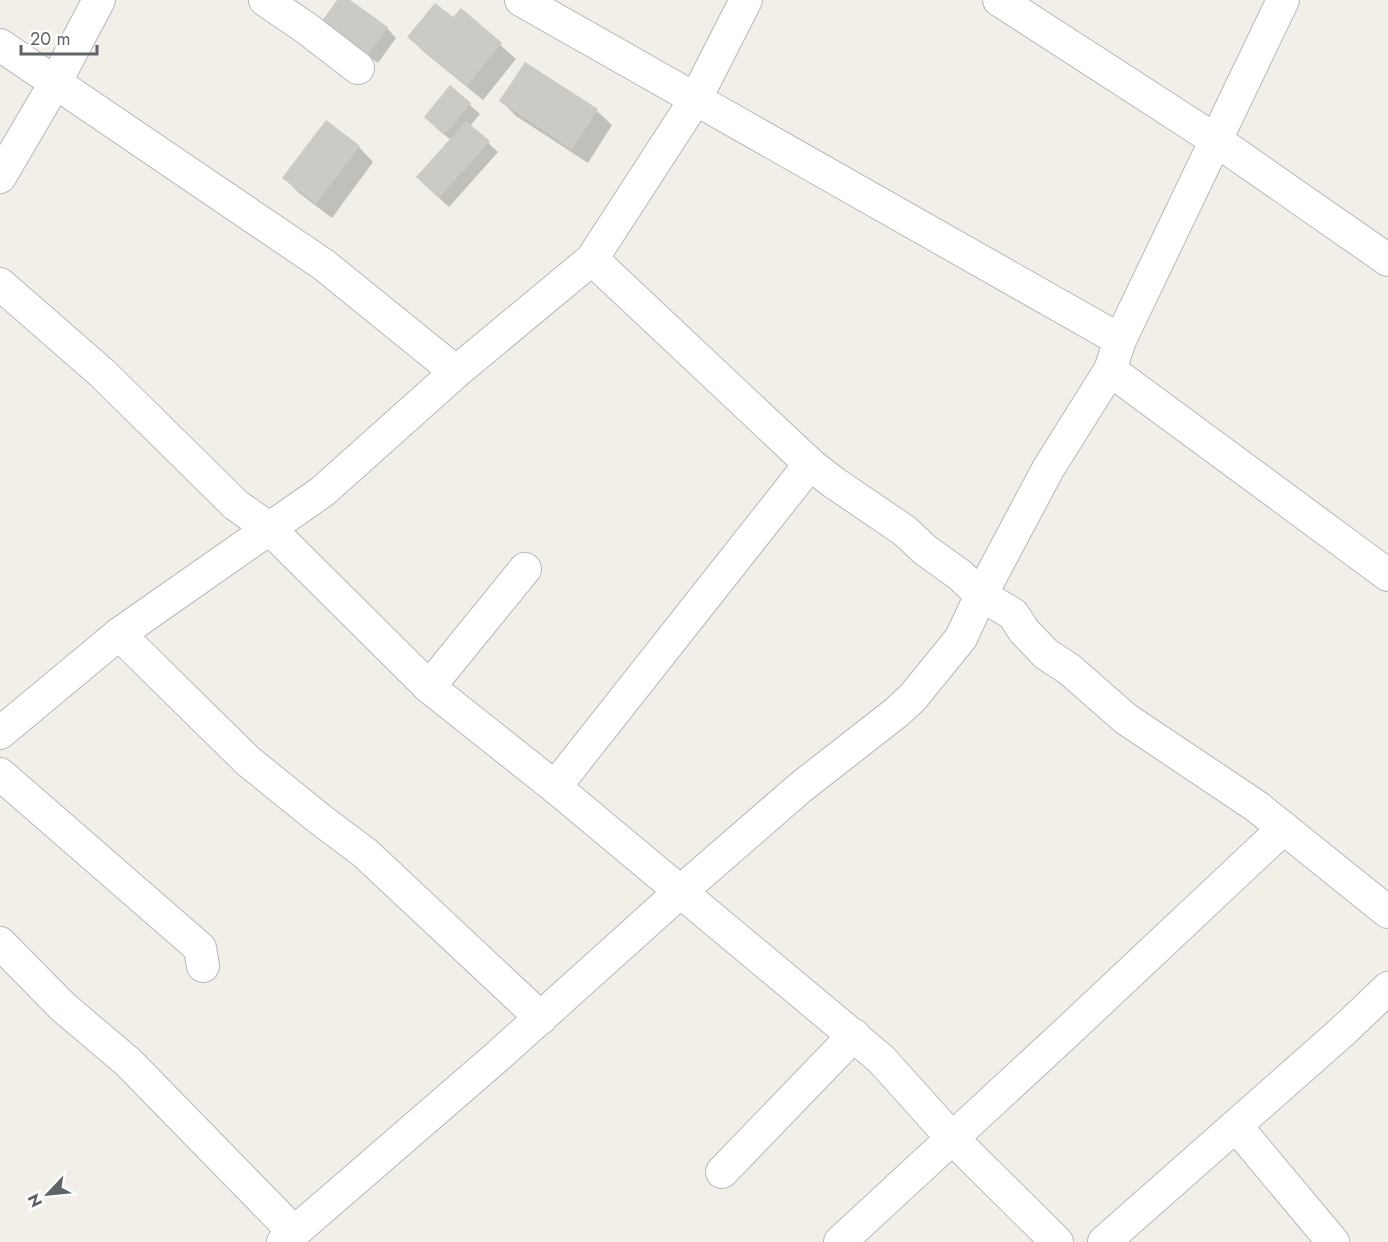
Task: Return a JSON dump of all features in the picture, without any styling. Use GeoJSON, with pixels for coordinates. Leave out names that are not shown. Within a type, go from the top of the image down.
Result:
{"type":"FeatureCollection","features":[{"type":"Feature","properties":{"kind":"street"},"geometry":{"type":"LineString","coordinates":[[0,177],[55,83],[99,0]]}},
{"type":"Feature","properties":{"kind":"street"},"geometry":{"type":"LineString","coordinates":[[265,0],[358,68]]}},
{"type":"Feature","properties":{"kind":"street"},"geometry":{"type":"LineString","coordinates":[[521,0],[1120,340]]}},
{"type":"Feature","properties":{"kind":"street"},"geometry":{"type":"LineString","coordinates":[[0,733],[119,634],[323,491],[456,372],[591,259],[695,100],[746,0]]}},
{"type":"Feature","properties":{"kind":"street"},"geometry":{"type":"LineString","coordinates":[[999,0],[1217,141],[1388,260]]}},
{"type":"Feature","properties":{"kind":"street"},"geometry":{"type":"LineString","coordinates":[[0,943],[63,1007],[128,1062],[289,1237],[801,787],[897,712],[913,697],[961,638],[981,595],[1048,469],[1110,370],[1120,340],[1283,0]]}},
{"type":"Feature","properties":{"kind":"street"},"geometry":{"type":"LineString","coordinates":[[0,45],[324,265],[456,372]]}},
{"type":"Feature","properties":{"kind":"street"},"geometry":{"type":"LineString","coordinates":[[591,259],[810,464],[905,531],[925,550],[960,574],[981,595],[1013,614],[1024,631],[1046,654],[1095,690],[1126,719],[1256,806],[1388,912]]}},
{"type":"Feature","properties":{"kind":"street"},"geometry":{"type":"LineString","coordinates":[[0,284],[102,372],[236,505],[270,529],[429,687],[555,787],[881,1059],[952,1138],[1057,1242]]}},
{"type":"Feature","properties":{"kind":"street"},"geometry":{"type":"LineString","coordinates":[[1110,370],[1388,575]]}},
{"type":"Feature","properties":{"kind":"street"},"geometry":{"type":"LineString","coordinates":[[555,787],[810,464]]}},
{"type":"Feature","properties":{"kind":"street"},"geometry":{"type":"LineString","coordinates":[[429,687],[525,569]]}},
{"type":"Feature","properties":{"kind":"street"},"geometry":{"type":"LineString","coordinates":[[119,634],[248,761],[365,853],[540,1018]]}},
{"type":"Feature","properties":{"kind":"street"},"geometry":{"type":"LineString","coordinates":[[0,774],[200,948],[203,966]]}},
{"type":"Feature","properties":{"kind":"street"},"geometry":{"type":"LineString","coordinates":[[840,1242],[1284,828]]}},
{"type":"Feature","properties":{"kind":"street"},"geometry":{"type":"LineString","coordinates":[[1104,1242],[1388,988]]}},
{"type":"Feature","properties":{"kind":"street"},"geometry":{"type":"LineString","coordinates":[[722,1172],[854,1035]]}},
{"type":"Feature","properties":{"kind":"street"},"geometry":{"type":"LineString","coordinates":[[1236,1126],[1333,1242]]}},
{"type":"Feature","properties":{"kind":"building"},"geometry":{"type":"Polygon","coordinates":[[[337,0],[350,0],[388,27],[368,55],[322,21],[337,0]]]}},
{"type":"Feature","properties":{"kind":"building"},"geometry":{"type":"Polygon","coordinates":[[[435,3],[453,17],[461,8],[502,43],[467,86],[407,37],[435,3]]]}},
{"type":"Feature","properties":{"kind":"building"},"geometry":{"type":"Polygon","coordinates":[[[525,62],[598,109],[572,150],[499,101],[525,62]]]}},
{"type":"Feature","properties":{"kind":"building"},"geometry":{"type":"Polygon","coordinates":[[[450,85],[471,103],[444,135],[424,117],[450,85]]]}},
{"type":"Feature","properties":{"kind":"building"},"geometry":{"type":"Polygon","coordinates":[[[326,120],[360,146],[316,204],[282,178],[326,120]]]}},
{"type":"Feature","properties":{"kind":"building"},"geometry":{"type":"Polygon","coordinates":[[[466,121],[490,141],[439,198],[416,177],[466,121]]]}}]}
